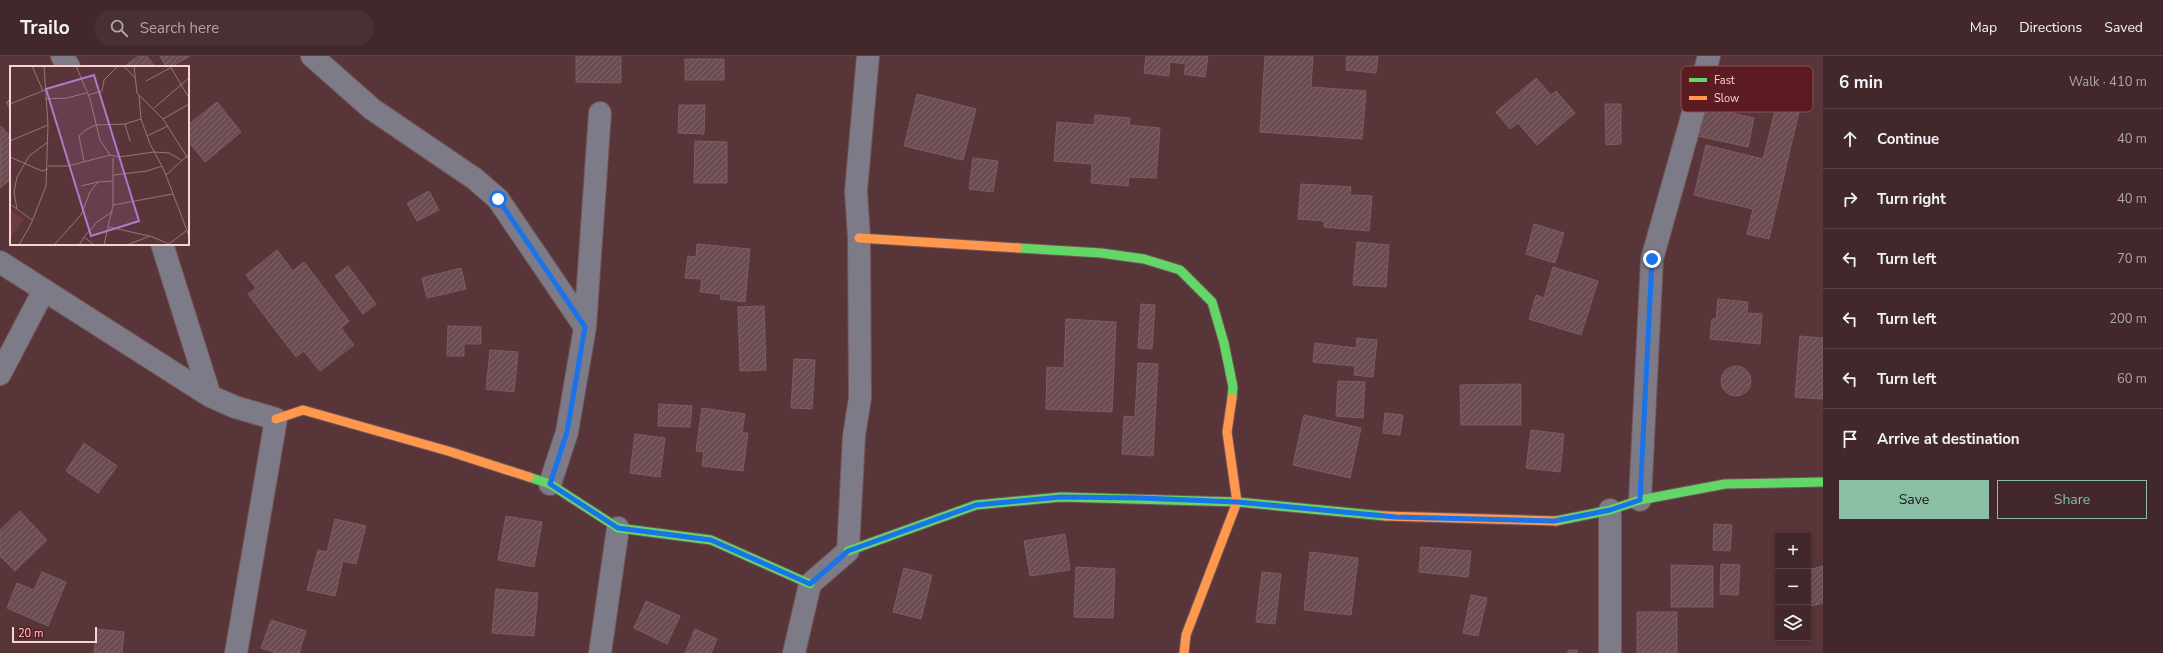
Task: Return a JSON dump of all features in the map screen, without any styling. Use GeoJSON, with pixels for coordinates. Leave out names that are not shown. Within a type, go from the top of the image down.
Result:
{"type":"FeatureCollection","features":[{"type":"Feature","properties":{"kind":"street"},"geometry":{"type":"LineString","coordinates":[[62,56],[68,66]]}},
{"type":"Feature","properties":{"kind":"street"},"geometry":{"type":"LineString","coordinates":[[312,56],[372,109],[474,179],[498,199],[585,327]]}},
{"type":"Feature","properties":{"kind":"street"},"geometry":{"type":"LineString","coordinates":[[848,551],[854,436],[860,398],[859,238],[856,191],[868,56]]}},
{"type":"Feature","properties":{"kind":"street"},"geometry":{"type":"LineString","coordinates":[[1706,66],[1709,56]]}},
{"type":"Feature","properties":{"kind":"street"},"geometry":{"type":"LineString","coordinates":[[1640,500],[1652,259],[1693,112]]}},
{"type":"Feature","properties":{"kind":"street"},"geometry":{"type":"LineString","coordinates":[[550,484],[567,432],[585,327],[600,113]]}},
{"type":"Feature","properties":{"kind":"street"},"geometry":{"type":"LineString","coordinates":[[859,238],[1101,253],[1144,260],[1180,270],[1212,302],[1224,344],[1232,387],[1227,432],[1237,502],[1186,635],[1184,653]]}},
{"type":"Feature","properties":{"kind":"street"},"geometry":{"type":"LineString","coordinates":[[162,245],[210,396]]}},
{"type":"Feature","properties":{"kind":"street"},"geometry":{"type":"LineString","coordinates":[[0,262],[210,396],[235,407],[276,419],[303,410],[448,450],[550,484],[618,528],[711,540],[810,584]]}},
{"type":"Feature","properties":{"kind":"street"},"geometry":{"type":"LineString","coordinates":[[0,374],[44,290]]}},
{"type":"Feature","properties":{"kind":"street"},"geometry":{"type":"LineString","coordinates":[[236,653],[276,419]]}},
{"type":"Feature","properties":{"kind":"street"},"geometry":{"type":"LineString","coordinates":[[794,653],[810,584],[848,551],[976,505],[1061,497],[1237,502],[1396,517],[1554,521],[1610,510],[1640,500],[1725,484],[1823,482]]}},
{"type":"Feature","properties":{"kind":"street"},"geometry":{"type":"LineString","coordinates":[[1610,510],[1610,653]]}},
{"type":"Feature","properties":{"kind":"street"},"geometry":{"type":"LineString","coordinates":[[600,653],[618,528]]}},
{"type":"Feature","properties":{"kind":"building"},"geometry":{"type":"Polygon","coordinates":[[[139,56],[147,56],[154,66],[124,66],[139,56]]]}},
{"type":"Feature","properties":{"kind":"building"},"geometry":{"type":"Polygon","coordinates":[[[160,56],[190,56],[173,66],[165,66],[160,56]]]}},
{"type":"Feature","properties":{"kind":"building"},"geometry":{"type":"Polygon","coordinates":[[[576,56],[621,56],[621,83],[576,82],[576,56]]]}},
{"type":"Feature","properties":{"kind":"building"},"geometry":{"type":"Polygon","coordinates":[[[1146,56],[1208,56],[1205,77],[1184,74],[1186,64],[1170,62],[1169,76],[1144,73],[1146,56]]]}},
{"type":"Feature","properties":{"kind":"building"},"geometry":{"type":"Polygon","coordinates":[[[1265,56],[1313,56],[1311,87],[1366,91],[1362,139],[1260,132],[1265,56]]]}},
{"type":"Feature","properties":{"kind":"building"},"geometry":{"type":"Polygon","coordinates":[[[1347,56],[1378,56],[1376,73],[1346,70],[1347,56]]]}},
{"type":"Feature","properties":{"kind":"building"},"geometry":{"type":"Polygon","coordinates":[[[685,59],[724,59],[724,80],[685,80],[685,59]]]}},
{"type":"Feature","properties":{"kind":"building"},"geometry":{"type":"Polygon","coordinates":[[[1536,78],[1551,95],[1556,91],[1575,113],[1537,145],[1518,123],[1510,129],[1496,112],[1536,78]]]}},
{"type":"Feature","properties":{"kind":"building"},"geometry":{"type":"Polygon","coordinates":[[[917,94],[976,109],[963,160],[904,146],[917,94]]]}},
{"type":"Feature","properties":{"kind":"building"},"geometry":{"type":"Polygon","coordinates":[[[10,100],[10,109],[6,102],[10,100]]]}},
{"type":"Feature","properties":{"kind":"building"},"geometry":{"type":"Polygon","coordinates":[[[217,102],[241,132],[205,162],[189,142],[189,124],[217,102]]]}},
{"type":"Feature","properties":{"kind":"building"},"geometry":{"type":"Polygon","coordinates":[[[1605,104],[1621,104],[1621,144],[1606,145],[1605,104]]]}},
{"type":"Feature","properties":{"kind":"building"},"geometry":{"type":"Polygon","coordinates":[[[679,105],[705,105],[704,134],[678,133],[679,105]]]}},
{"type":"Feature","properties":{"kind":"building"},"geometry":{"type":"Polygon","coordinates":[[[1694,112],[1727,112],[1754,118],[1748,147],[1689,134],[1694,112]]]}},
{"type":"Feature","properties":{"kind":"building"},"geometry":{"type":"Polygon","coordinates":[[[1775,112],[1799,112],[1769,239],[1747,234],[1753,209],[1694,195],[1706,145],[1763,159],[1775,112]]]}},
{"type":"Feature","properties":{"kind":"building"},"geometry":{"type":"Polygon","coordinates":[[[1095,115],[1130,118],[1129,125],[1160,128],[1156,178],[1129,177],[1128,186],[1091,183],[1092,164],[1054,161],[1057,122],[1094,125],[1095,115]]]}},
{"type":"Feature","properties":{"kind":"building"},"geometry":{"type":"Polygon","coordinates":[[[1,126],[10,137],[10,180],[0,188],[1,126]]]}},
{"type":"Feature","properties":{"kind":"building"},"geometry":{"type":"Polygon","coordinates":[[[695,141],[727,142],[727,183],[694,183],[695,141]]]}},
{"type":"Feature","properties":{"kind":"building"},"geometry":{"type":"Polygon","coordinates":[[[973,158],[998,161],[993,192],[969,189],[973,158]]]}},
{"type":"Feature","properties":{"kind":"building"},"geometry":{"type":"Polygon","coordinates":[[[1301,184],[1351,187],[1350,195],[1372,196],[1369,231],[1324,227],[1324,221],[1298,219],[1301,184]]]}},
{"type":"Feature","properties":{"kind":"building"},"geometry":{"type":"Polygon","coordinates":[[[429,191],[439,210],[417,221],[407,203],[429,191]]]}},
{"type":"Feature","properties":{"kind":"building"},"geometry":{"type":"Polygon","coordinates":[[[1534,224],[1564,233],[1555,263],[1526,254],[1534,224]]]}},
{"type":"Feature","properties":{"kind":"building"},"geometry":{"type":"Polygon","coordinates":[[[1357,242],[1389,245],[1386,287],[1353,285],[1357,242]]]}},
{"type":"Feature","properties":{"kind":"building"},"geometry":{"type":"Polygon","coordinates":[[[697,244],[750,249],[745,302],[720,299],[721,294],[700,292],[702,279],[685,278],[688,256],[696,257],[697,244]]]}},
{"type":"Feature","properties":{"kind":"building"},"geometry":{"type":"Polygon","coordinates":[[[277,250],[293,271],[304,262],[349,321],[341,328],[354,345],[320,371],[304,351],[296,357],[248,294],[256,288],[246,275],[277,250]]]}},
{"type":"Feature","properties":{"kind":"building"},"geometry":{"type":"Polygon","coordinates":[[[348,266],[376,304],[363,314],[335,276],[348,266]]]}},
{"type":"Feature","properties":{"kind":"building"},"geometry":{"type":"Polygon","coordinates":[[[1553,267],[1598,281],[1581,335],[1529,319],[1536,295],[1544,298],[1553,267]]]}},
{"type":"Feature","properties":{"kind":"building"},"geometry":{"type":"Polygon","coordinates":[[[461,268],[466,289],[427,298],[422,278],[461,268]]]}},
{"type":"Feature","properties":{"kind":"building"},"geometry":{"type":"Polygon","coordinates":[[[1718,299],[1748,302],[1747,313],[1762,314],[1760,344],[1710,339],[1712,319],[1716,319],[1718,299]]]}},
{"type":"Feature","properties":{"kind":"building"},"geometry":{"type":"Polygon","coordinates":[[[1141,304],[1155,305],[1152,349],[1138,348],[1141,304]]]}},
{"type":"Feature","properties":{"kind":"building"},"geometry":{"type":"Polygon","coordinates":[[[764,306],[766,370],[740,371],[738,307],[764,306]]]}},
{"type":"Feature","properties":{"kind":"building"},"geometry":{"type":"Polygon","coordinates":[[[1066,319],[1116,322],[1112,412],[1046,409],[1047,367],[1064,368],[1066,319]]]}},
{"type":"Feature","properties":{"kind":"building"},"geometry":{"type":"Polygon","coordinates":[[[448,326],[481,327],[481,344],[464,344],[464,356],[447,356],[448,326]]]}},
{"type":"Feature","properties":{"kind":"building"},"geometry":{"type":"Polygon","coordinates":[[[1800,336],[1823,338],[1823,399],[1795,397],[1800,336]]]}},
{"type":"Feature","properties":{"kind":"building"},"geometry":{"type":"Polygon","coordinates":[[[1357,338],[1377,340],[1373,377],[1354,375],[1355,366],[1313,362],[1315,343],[1356,348],[1357,338]]]}},
{"type":"Feature","properties":{"kind":"building"},"geometry":{"type":"Polygon","coordinates":[[[490,350],[518,352],[514,392],[486,389],[490,350]]]}},
{"type":"Feature","properties":{"kind":"building"},"geometry":{"type":"Polygon","coordinates":[[[794,359],[815,360],[812,409],[791,408],[794,359]]]}},
{"type":"Feature","properties":{"kind":"building"},"geometry":{"type":"Polygon","coordinates":[[[1138,363],[1158,364],[1153,456],[1122,454],[1124,416],[1135,417],[1138,363]]]}},
{"type":"Feature","properties":{"kind":"building"},"geometry":{"type":"Polygon","coordinates":[[[1736,366],[1747,370],[1751,381],[1747,392],[1736,396],[1725,392],[1721,381],[1725,370],[1736,366]]]}},
{"type":"Feature","properties":{"kind":"building"},"geometry":{"type":"Polygon","coordinates":[[[1338,381],[1365,382],[1363,418],[1336,416],[1338,381]]]}},
{"type":"Feature","properties":{"kind":"building"},"geometry":{"type":"Polygon","coordinates":[[[1521,384],[1521,425],[1461,425],[1460,385],[1521,384]]]}},
{"type":"Feature","properties":{"kind":"building"},"geometry":{"type":"Polygon","coordinates":[[[659,404],[692,406],[690,427],[658,426],[659,404]]]}},
{"type":"Feature","properties":{"kind":"building"},"geometry":{"type":"Polygon","coordinates":[[[702,408],[745,414],[742,433],[748,433],[743,471],[702,466],[704,452],[696,451],[702,408]]]}},
{"type":"Feature","properties":{"kind":"building"},"geometry":{"type":"Polygon","coordinates":[[[1385,413],[1403,415],[1400,435],[1383,433],[1385,413]]]}},
{"type":"Feature","properties":{"kind":"building"},"geometry":{"type":"Polygon","coordinates":[[[1304,415],[1361,428],[1350,478],[1293,465],[1304,415]]]}},
{"type":"Feature","properties":{"kind":"building"},"geometry":{"type":"Polygon","coordinates":[[[1531,430],[1564,434],[1560,472],[1526,468],[1531,430]]]}},
{"type":"Feature","properties":{"kind":"building"},"geometry":{"type":"Polygon","coordinates":[[[635,434],[665,438],[660,477],[630,473],[635,434]]]}},
{"type":"Feature","properties":{"kind":"building"},"geometry":{"type":"Polygon","coordinates":[[[84,443],[117,466],[98,493],[66,471],[84,443]]]}},
{"type":"Feature","properties":{"kind":"building"},"geometry":{"type":"Polygon","coordinates":[[[20,511],[47,540],[15,571],[0,556],[0,530],[20,511]]]}},
{"type":"Feature","properties":{"kind":"building"},"geometry":{"type":"Polygon","coordinates":[[[506,516],[542,522],[534,567],[498,560],[506,516]]]}},
{"type":"Feature","properties":{"kind":"building"},"geometry":{"type":"Polygon","coordinates":[[[335,519],[366,526],[356,564],[343,561],[335,596],[307,590],[318,550],[327,552],[335,519]]]}},
{"type":"Feature","properties":{"kind":"building"},"geometry":{"type":"Polygon","coordinates":[[[1714,524],[1732,525],[1730,551],[1713,550],[1714,524]]]}},
{"type":"Feature","properties":{"kind":"building"},"geometry":{"type":"Polygon","coordinates":[[[1065,534],[1070,570],[1030,576],[1024,541],[1065,534]]]}},
{"type":"Feature","properties":{"kind":"building"},"geometry":{"type":"Polygon","coordinates":[[[1421,547],[1471,551],[1468,577],[1419,572],[1421,547]]]}},
{"type":"Feature","properties":{"kind":"building"},"geometry":{"type":"Polygon","coordinates":[[[1310,552],[1358,558],[1351,615],[1304,610],[1310,552]]]}},
{"type":"Feature","properties":{"kind":"building"},"geometry":{"type":"Polygon","coordinates":[[[1721,564],[1740,565],[1738,595],[1720,594],[1721,564]]]}},
{"type":"Feature","properties":{"kind":"building"},"geometry":{"type":"Polygon","coordinates":[[[1671,565],[1713,566],[1713,607],[1671,607],[1671,565]]]}},
{"type":"Feature","properties":{"kind":"building"},"geometry":{"type":"Polygon","coordinates":[[[1823,566],[1823,603],[1811,606],[1811,605],[1811,569],[1823,566]]]}},
{"type":"Feature","properties":{"kind":"building"},"geometry":{"type":"Polygon","coordinates":[[[1076,567],[1115,569],[1113,618],[1074,617],[1076,567]]]}},
{"type":"Feature","properties":{"kind":"building"},"geometry":{"type":"Polygon","coordinates":[[[904,568],[932,575],[921,619],[893,612],[904,568]]]}},
{"type":"Feature","properties":{"kind":"building"},"geometry":{"type":"Polygon","coordinates":[[[42,572],[66,582],[48,626],[7,608],[17,583],[34,590],[42,572]]]}},
{"type":"Feature","properties":{"kind":"building"},"geometry":{"type":"Polygon","coordinates":[[[1262,572],[1281,574],[1275,624],[1256,622],[1262,572]]]}},
{"type":"Feature","properties":{"kind":"building"},"geometry":{"type":"Polygon","coordinates":[[[496,589],[538,593],[534,636],[492,633],[496,589]]]}},
{"type":"Feature","properties":{"kind":"building"},"geometry":{"type":"Polygon","coordinates":[[[1471,595],[1487,598],[1478,636],[1463,633],[1471,595]]]}},
{"type":"Feature","properties":{"kind":"building"},"geometry":{"type":"Polygon","coordinates":[[[646,601],[680,616],[667,644],[634,628],[646,601]]]}},
{"type":"Feature","properties":{"kind":"building"},"geometry":{"type":"Polygon","coordinates":[[[1637,612],[1677,612],[1677,653],[1637,653],[1637,612]]]}},
{"type":"Feature","properties":{"kind":"building"},"geometry":{"type":"Polygon","coordinates":[[[271,620],[306,631],[299,653],[277,653],[261,648],[271,620]]]}},
{"type":"Feature","properties":{"kind":"building"},"geometry":{"type":"Polygon","coordinates":[[[97,629],[124,632],[122,653],[94,653],[97,629]]]}},
{"type":"Feature","properties":{"kind":"building"},"geometry":{"type":"Polygon","coordinates":[[[695,629],[717,639],[711,653],[685,653],[695,629]]]}},
{"type":"Feature","properties":{"kind":"building"},"geometry":{"type":"Polygon","coordinates":[[[1568,650],[1577,650],[1577,653],[1568,653],[1568,650]]]}},
{"type":"Feature","properties":{"kind":"traffic: fast"},"geometry":{"type":"LineString","coordinates":[[1018,248],[1101,253],[1144,259],[1180,270],[1212,302],[1224,343],[1233,387],[1232,398]]}},
{"type":"Feature","properties":{"kind":"traffic: fast"},"geometry":{"type":"LineString","coordinates":[[529,477],[550,484],[618,528],[711,540],[810,584]]}},
{"type":"Feature","properties":{"kind":"traffic: fast"},"geometry":{"type":"LineString","coordinates":[[1556,521],[1610,510],[1640,500],[1725,484],[1823,482]]}},
{"type":"Feature","properties":{"kind":"traffic: fast"},"geometry":{"type":"LineString","coordinates":[[848,551],[976,505],[1061,497],[1237,502],[1385,516]]}},
{"type":"Feature","properties":{"kind":"traffic: slow"},"geometry":{"type":"LineString","coordinates":[[859,238],[1018,248]]}},
{"type":"Feature","properties":{"kind":"traffic: slow"},"geometry":{"type":"LineString","coordinates":[[1184,653],[1186,635],[1237,502],[1227,432],[1232,398]]}},
{"type":"Feature","properties":{"kind":"traffic: slow"},"geometry":{"type":"LineString","coordinates":[[276,419],[303,410],[448,451],[529,477]]}},
{"type":"Feature","properties":{"kind":"traffic: slow"},"geometry":{"type":"LineString","coordinates":[[1385,516],[1556,521]]}},
{"type":"Feature","properties":{"kind":"route"},"geometry":{"type":"LineString","coordinates":[[498,199],[585,327],[567,432],[550,484],[618,528],[711,540],[810,584],[848,551],[976,505],[1061,497],[1140,498],[1237,502],[1396,517],[1554,521],[1610,510],[1640,500],[1652,259]]}}]}
